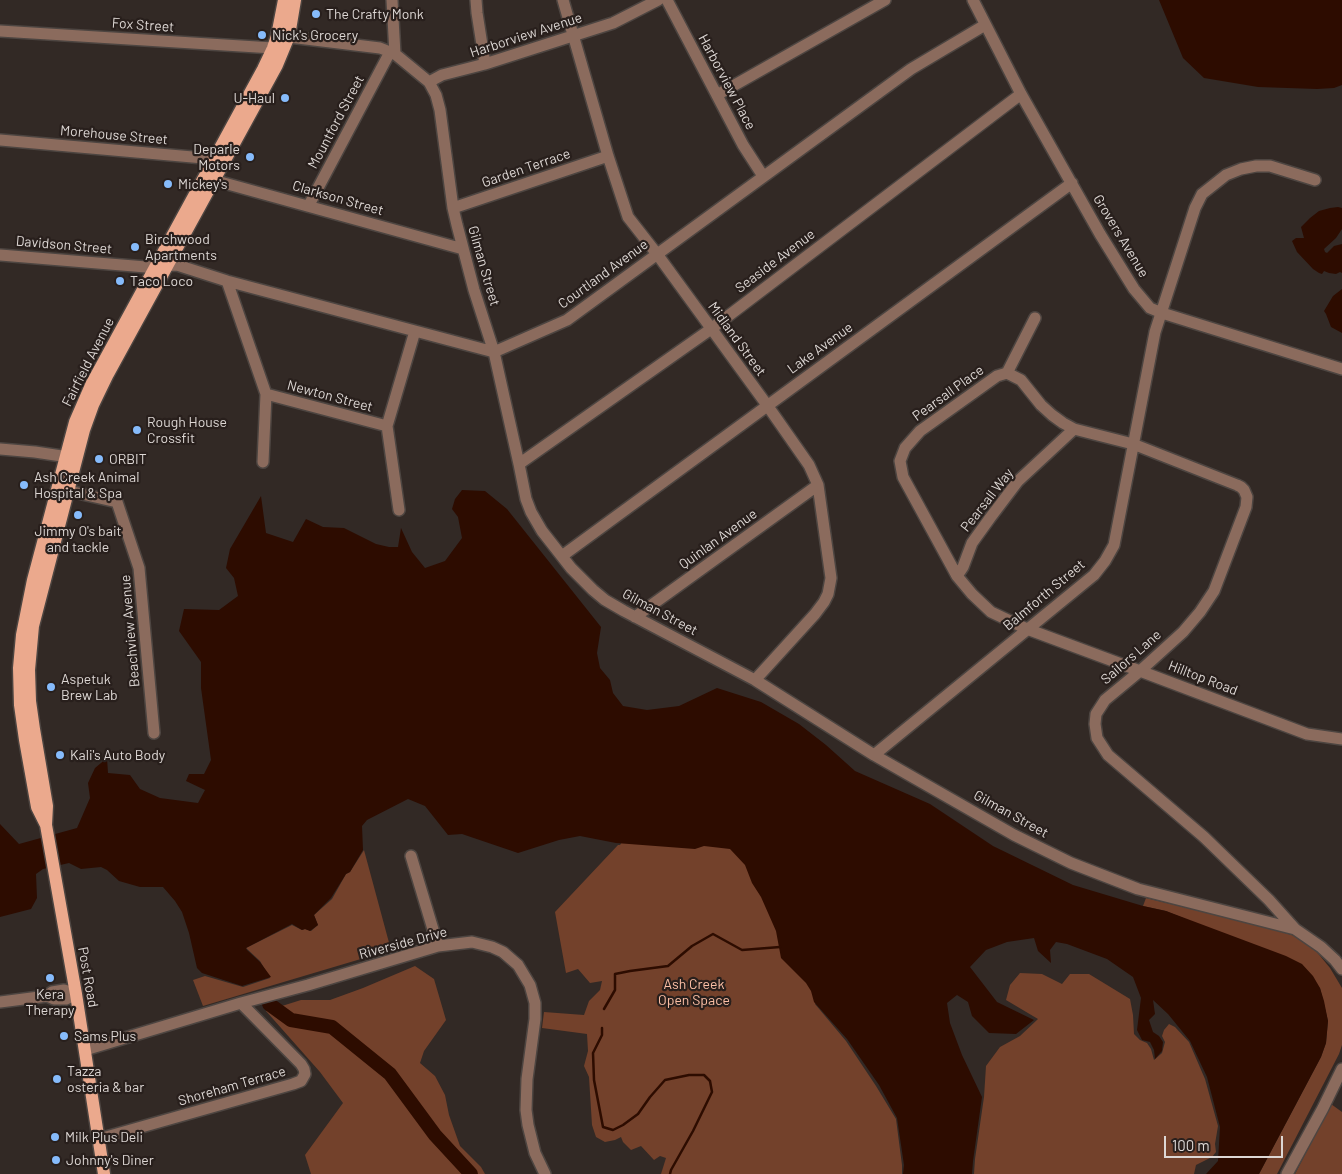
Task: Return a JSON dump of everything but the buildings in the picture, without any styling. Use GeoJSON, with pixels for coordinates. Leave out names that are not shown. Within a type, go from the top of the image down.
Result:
{"type":"FeatureCollection","features":[{"type":"Feature","properties":{"kind":"main road","name":"Fairfield Avenue"},"geometry":{"type":"LineString","coordinates":[[54,875],[46,828],[37,807],[20,705],[24,669],[22,635],[71,458],[75,422],[210,178],[278,65],[284,0]]}},
{"type":"Feature","properties":{"kind":"main road","name":"Fairfield Avenue"},"geometry":{"type":"LineString","coordinates":[[280,43],[295,0]]}},
{"type":"Feature","properties":{"kind":"main road","name":"Post Road"},"geometry":{"type":"LineString","coordinates":[[54,875],[76,994],[104,1174]]}},
{"type":"Feature","properties":{"kind":"street"},"geometry":{"type":"LineString","coordinates":[[392,0],[392,53]]}},
{"type":"Feature","properties":{"kind":"street"},"geometry":{"type":"LineString","coordinates":[[476,0],[485,64]]}},
{"type":"Feature","properties":{"kind":"street","name":"Midland Street"},"geometry":{"type":"LineString","coordinates":[[563,0],[608,156],[628,217],[767,405],[809,465],[818,485],[831,578],[830,589],[824,602],[815,614],[755,680]]}},
{"type":"Feature","properties":{"kind":"street","name":"Harborview Place"},"geometry":{"type":"LineString","coordinates":[[667,0],[743,145],[764,176]]}},
{"type":"Feature","properties":{"kind":"street"},"geometry":{"type":"LineString","coordinates":[[717,95],[885,0]]}},
{"type":"Feature","properties":{"kind":"street","name":"Grovers Avenue"},"geometry":{"type":"LineString","coordinates":[[973,0],[1021,94],[1105,242],[1134,289],[1150,308],[1342,369]]}},
{"type":"Feature","properties":{"kind":"street","name":"Harborview Avenue"},"geometry":{"type":"LineString","coordinates":[[429,82],[442,75],[485,64],[613,23],[652,2]]}},
{"type":"Feature","properties":{"kind":"street","name":"Courtland Avenue"},"geometry":{"type":"LineString","coordinates":[[494,352],[567,320],[911,69],[985,25]]}},
{"type":"Feature","properties":{"kind":"street","name":"Fox Street"},"geometry":{"type":"LineString","coordinates":[[0,31],[280,43]]}},
{"type":"Feature","properties":{"kind":"street","name":"Gilman Street"},"geometry":{"type":"LineString","coordinates":[[280,43],[371,46],[392,53],[429,82],[436,95],[440,110],[453,208],[463,249],[494,352],[520,464],[526,499],[542,531],[582,580],[593,590],[605,600],[635,617],[755,680],[874,755],[1014,835],[1071,863],[1138,888],[1295,929],[1321,946],[1342,969]]}},
{"type":"Feature","properties":{"kind":"street","name":"Mountford Street"},"geometry":{"type":"LineString","coordinates":[[308,206],[392,53]]}},
{"type":"Feature","properties":{"kind":"street","name":"Seaside Avenue"},"geometry":{"type":"LineString","coordinates":[[520,464],[711,329],[1021,94]]}},
{"type":"Feature","properties":{"kind":"street","name":"Morehouse Street"},"geometry":{"type":"LineString","coordinates":[[0,140],[220,161]]}},
{"type":"Feature","properties":{"kind":"street","name":"Garden Terrace"},"geometry":{"type":"LineString","coordinates":[[453,208],[608,156]]}},
{"type":"Feature","properties":{"kind":"street","name":"Balmforth Street"},"geometry":{"type":"LineString","coordinates":[[874,755],[1094,574],[1105,561],[1114,545],[1155,332],[1195,208],[1202,194],[1226,175],[1256,166],[1270,166],[1315,180]]}},
{"type":"Feature","properties":{"kind":"street","name":"Clarkson Street"},"geometry":{"type":"LineString","coordinates":[[210,178],[463,249]]}},
{"type":"Feature","properties":{"kind":"street","name":"Lake Avenue"},"geometry":{"type":"LineString","coordinates":[[562,556],[1072,183]]}},
{"type":"Feature","properties":{"kind":"street","name":"Davidson Street"},"geometry":{"type":"LineString","coordinates":[[0,255],[146,267],[162,265]]}},
{"type":"Feature","properties":{"kind":"street"},"geometry":{"type":"LineString","coordinates":[[162,265],[177,265],[227,281],[494,352]]}},
{"type":"Feature","properties":{"kind":"street"},"geometry":{"type":"LineString","coordinates":[[227,281],[266,394],[263,462]]}},
{"type":"Feature","properties":{"kind":"street"},"geometry":{"type":"LineString","coordinates":[[1007,372],[1035,318]]}},
{"type":"Feature","properties":{"kind":"street"},"geometry":{"type":"LineString","coordinates":[[399,510],[388,426],[415,331]]}},
{"type":"Feature","properties":{"kind":"street","name":"Pearsall Place"},"geometry":{"type":"LineString","coordinates":[[1028,629],[991,612],[957,576],[903,477],[900,461],[905,448],[920,431],[996,376],[1007,372],[1021,380],[1042,405],[1063,423],[1074,429],[1133,444]]}},
{"type":"Feature","properties":{"kind":"street","name":"Newton Street"},"geometry":{"type":"LineString","coordinates":[[266,394],[388,426]]}},
{"type":"Feature","properties":{"kind":"street","name":"Pearsall Way"},"geometry":{"type":"LineString","coordinates":[[957,576],[963,567],[972,542],[1018,481],[1074,429]]}},
{"type":"Feature","properties":{"kind":"street","name":"Sailors Lane"},"geometry":{"type":"LineString","coordinates":[[1133,444],[1241,487],[1247,497],[1246,507],[1214,591],[1183,632],[1105,700],[1096,714],[1097,738],[1112,759],[1204,837],[1269,900],[1295,929]]}},
{"type":"Feature","properties":{"kind":"street"},"geometry":{"type":"LineString","coordinates":[[0,449],[71,458]]}},
{"type":"Feature","properties":{"kind":"street","name":"Quinlan Avenue"},"geometry":{"type":"LineString","coordinates":[[635,617],[818,485]]}},
{"type":"Feature","properties":{"kind":"street","name":"Beachview Avenue"},"geometry":{"type":"LineString","coordinates":[[62,489],[117,502],[139,568],[154,733]]}},
{"type":"Feature","properties":{"kind":"street","name":"Hilltop Road"},"geometry":{"type":"LineString","coordinates":[[1028,629],[1307,734],[1342,739]]}},
{"type":"Feature","properties":{"kind":"street"},"geometry":{"type":"LineString","coordinates":[[412,856],[438,946]]}},
{"type":"Feature","properties":{"kind":"street","name":"Riverside Drive"},"geometry":{"type":"LineString","coordinates":[[85,1050],[438,946],[472,942],[492,946],[503,952],[518,966],[530,985],[535,1003],[535,1019],[527,1079],[526,1110],[535,1153],[545,1174]]}},
{"type":"Feature","properties":{"kind":"street"},"geometry":{"type":"LineString","coordinates":[[0,1002],[47,996],[58,1000],[66,999],[76,994]]}},
{"type":"Feature","properties":{"kind":"street","name":"Shoreham Terrace"},"geometry":{"type":"LineString","coordinates":[[99,1139],[301,1081],[305,1074],[301,1064],[241,1003]]}},
{"type":"Feature","properties":{"kind":"street"},"geometry":{"type":"LineString","coordinates":[[1287,1174],[1324,1108],[1342,1069]]}},
{"type":"Feature","properties":{"kind":"green space","name":"Ash Creek Open Space"},"geometry":{"type":"Polygon","coordinates":[[[626,836],[735,846],[748,860],[818,1000],[815,1004],[846,1041],[896,1119],[902,1174],[661,1174],[666,1158],[660,1156],[654,1160],[641,1146],[631,1150],[621,1137],[605,1142],[596,1137],[592,1125],[589,1077],[584,1066],[588,1051],[587,1034],[542,1028],[544,1012],[584,1015],[589,1001],[600,990],[602,981],[590,983],[578,969],[566,973],[555,912],[620,845],[626,836]]]}},
{"type":"Feature","properties":{"kind":"green space"},"geometry":{"type":"Polygon","coordinates":[[[364,850],[391,950],[203,1006],[193,980],[205,976],[243,987],[270,978],[260,961],[246,948],[292,925],[302,930],[311,931],[318,925],[314,915],[332,899],[346,874],[350,872],[364,850]]]}},
{"type":"Feature","properties":{"kind":"green space"},"geometry":{"type":"Polygon","coordinates":[[[1146,898],[1259,925],[1295,936],[1316,951],[1330,968],[1342,988],[1342,1045],[1339,1054],[1277,1174],[1259,1174],[1321,1057],[1326,1043],[1328,1021],[1320,988],[1183,918],[1166,911],[1143,906],[1146,898]]]}},
{"type":"Feature","properties":{"kind":"green space"},"geometry":{"type":"Polygon","coordinates":[[[415,966],[434,979],[446,1020],[424,1051],[420,1063],[435,1076],[445,1095],[449,1115],[460,1146],[481,1167],[485,1174],[311,1174],[305,1155],[343,1103],[320,1072],[266,1011],[301,1000],[330,1000],[415,966]]]}},
{"type":"Feature","properties":{"kind":"green space"},"geometry":{"type":"Polygon","coordinates":[[[1020,973],[1042,974],[1062,984],[1070,974],[1089,974],[1130,999],[1134,1034],[1140,1040],[1147,1043],[1154,1060],[1162,1053],[1165,1042],[1162,1036],[1164,1030],[1169,1024],[1175,1027],[1189,1042],[1205,1079],[1218,1126],[1215,1144],[1216,1152],[1212,1157],[1196,1165],[1194,1174],[974,1174],[986,1066],[1000,1047],[1020,1036],[1038,1019],[1006,1000],[1010,985],[1020,973]]]}},
{"type":"Feature","properties":{"kind":"green space"},"geometry":{"type":"Polygon","coordinates":[[[1331,1104],[1342,1112],[1342,1174],[1295,1174],[1331,1104]]]}},
{"type":"Feature","properties":{"kind":"shaded area"},"geometry":{"type":"Polygon","coordinates":[[[1159,0],[1342,0],[1342,85],[1334,88],[1317,89],[1258,87],[1204,78],[1183,58],[1159,0]]]}},
{"type":"Feature","properties":{"kind":"shaded area"},"geometry":{"type":"Polygon","coordinates":[[[1338,207],[1342,208],[1342,229],[1336,238],[1324,249],[1327,253],[1334,246],[1342,244],[1342,273],[1336,274],[1324,271],[1322,274],[1313,269],[1297,252],[1292,241],[1296,238],[1304,238],[1301,227],[1319,211],[1338,207]]]}},
{"type":"Feature","properties":{"kind":"shaded area"},"geometry":{"type":"Polygon","coordinates":[[[1342,289],[1342,333],[1331,327],[1324,311],[1333,296],[1342,289]]]}},
{"type":"Feature","properties":{"kind":"shaded area"},"geometry":{"type":"Polygon","coordinates":[[[462,490],[485,491],[507,509],[601,627],[597,653],[600,668],[610,680],[613,693],[623,706],[647,710],[679,706],[717,688],[761,702],[799,724],[855,771],[930,804],[993,846],[1073,885],[1166,911],[1286,956],[1302,964],[1313,976],[1320,988],[1324,1001],[1328,1021],[1326,1043],[1321,1057],[1259,1174],[1206,1174],[1218,1161],[1220,1127],[1207,1077],[1190,1041],[1168,1014],[1153,1000],[1155,1014],[1149,1020],[1153,1032],[1163,1042],[1162,1051],[1155,1059],[1154,1050],[1150,1042],[1142,1040],[1137,1030],[1141,998],[1133,977],[1107,959],[1067,944],[1056,942],[1050,950],[1051,963],[1038,951],[1034,938],[1007,942],[986,950],[970,967],[997,1002],[1034,1020],[1016,1034],[989,1033],[972,1016],[968,1002],[957,995],[947,1003],[950,1023],[962,1055],[982,1097],[972,1174],[903,1174],[904,1165],[897,1118],[879,1085],[847,1039],[814,1002],[811,991],[806,983],[781,958],[776,931],[761,897],[752,883],[745,865],[730,849],[704,846],[695,849],[616,843],[580,836],[559,840],[518,853],[462,834],[448,835],[425,806],[408,799],[367,820],[362,826],[363,850],[331,898],[314,915],[318,925],[310,931],[302,930],[292,924],[246,948],[271,977],[242,986],[202,973],[197,968],[182,912],[163,887],[140,887],[119,881],[101,867],[81,869],[69,863],[43,869],[36,874],[37,898],[31,909],[0,917],[0,824],[19,844],[77,828],[90,798],[88,783],[95,768],[107,758],[108,773],[130,775],[140,789],[160,798],[198,803],[205,790],[186,781],[189,774],[204,774],[211,760],[201,688],[201,662],[179,631],[184,609],[219,610],[238,596],[234,578],[226,568],[230,549],[261,496],[266,533],[293,542],[306,519],[323,527],[344,528],[376,544],[398,547],[401,528],[412,552],[425,568],[445,561],[462,538],[458,517],[452,509],[455,499],[462,490]]]}},
{"type":"Feature","properties":{"kind":"waterway"},"geometry":{"type":"LineString","coordinates":[[604,1009],[615,990],[615,974],[668,966],[692,946],[713,934],[742,950],[780,947]]}},
{"type":"Feature","properties":{"kind":"waterway"},"geometry":{"type":"LineString","coordinates":[[269,1004],[291,1020],[332,1027],[390,1074],[435,1135],[471,1174]]}},
{"type":"Feature","properties":{"kind":"waterway"},"geometry":{"type":"LineString","coordinates":[[602,1028],[602,1035],[593,1053],[594,1080],[603,1127],[613,1130],[638,1114],[665,1080],[689,1075],[704,1075],[710,1081],[712,1092],[670,1174]]}},
{"type":"Feature","properties":{"kind":"place","name":"The Crafty Monk"},"geometry":{"type":"Point","coordinates":[316,14]}},
{"type":"Feature","properties":{"kind":"place","name":"Nick's Grocery"},"geometry":{"type":"Point","coordinates":[262,35]}},
{"type":"Feature","properties":{"kind":"place","name":"U-Haul"},"geometry":{"type":"Point","coordinates":[285,98]}},
{"type":"Feature","properties":{"kind":"place","name":"Deparle Motors"},"geometry":{"type":"Point","coordinates":[250,157]}},
{"type":"Feature","properties":{"kind":"place","name":"Mickey's"},"geometry":{"type":"Point","coordinates":[168,184]}},
{"type":"Feature","properties":{"kind":"place","name":"Birchwood Apartments"},"geometry":{"type":"Point","coordinates":[135,247]}},
{"type":"Feature","properties":{"kind":"place","name":"Taco Loco"},"geometry":{"type":"Point","coordinates":[120,281]}},
{"type":"Feature","properties":{"kind":"place","name":"Rough House Crossfit"},"geometry":{"type":"Point","coordinates":[137,430]}},
{"type":"Feature","properties":{"kind":"place","name":"ORBIT"},"geometry":{"type":"Point","coordinates":[99,459]}},
{"type":"Feature","properties":{"kind":"place","name":"Ash Creek Animal Hospital & Spa"},"geometry":{"type":"Point","coordinates":[24,485]}},
{"type":"Feature","properties":{"kind":"place","name":"Jimmy O's bait and tackle"},"geometry":{"type":"Point","coordinates":[78,515]}},
{"type":"Feature","properties":{"kind":"place","name":"Aspetuk Brew Lab"},"geometry":{"type":"Point","coordinates":[51,687]}},
{"type":"Feature","properties":{"kind":"place","name":"Kali's Auto Body"},"geometry":{"type":"Point","coordinates":[60,755]}},
{"type":"Feature","properties":{"kind":"place","name":"Kera Therapy"},"geometry":{"type":"Point","coordinates":[50,978]}},
{"type":"Feature","properties":{"kind":"place","name":"Sams Plus"},"geometry":{"type":"Point","coordinates":[64,1036]}},
{"type":"Feature","properties":{"kind":"place","name":"Tazza osteria & bar"},"geometry":{"type":"Point","coordinates":[57,1079]}},
{"type":"Feature","properties":{"kind":"place","name":"Milk Plus Deli"},"geometry":{"type":"Point","coordinates":[55,1137]}},
{"type":"Feature","properties":{"kind":"place","name":"Johnny's Diner"},"geometry":{"type":"Point","coordinates":[56,1160]}}]}
